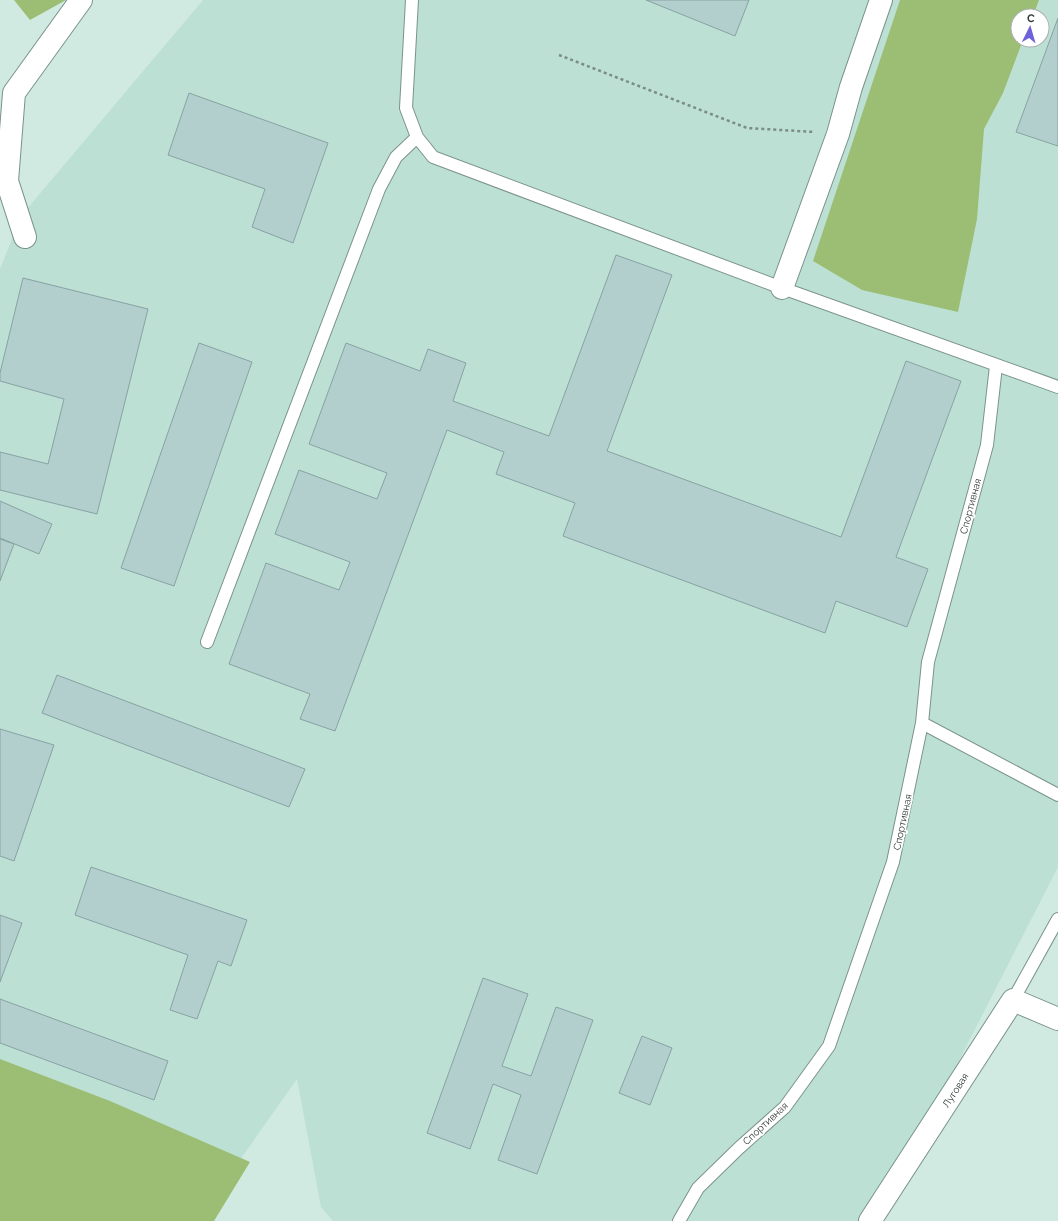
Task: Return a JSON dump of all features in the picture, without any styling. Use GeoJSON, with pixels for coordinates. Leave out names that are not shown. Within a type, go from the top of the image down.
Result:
{"type":"FeatureCollection","features":[{"type":"Feature","properties":{"kind":"street"},"geometry":{"type":"LineString","coordinates":[[24,237],[7,181],[14,93],[81,0]]}},
{"type":"Feature","properties":{"kind":"street"},"geometry":{"type":"LineString","coordinates":[[782,288],[838,134],[851,87],[881,0]]}},
{"type":"Feature","properties":{"kind":"street"},"geometry":{"type":"LineString","coordinates":[[1013,1000],[1058,1019]]}},
{"type":"Feature","properties":{"kind":"street","name":"Луговая"},"geometry":{"type":"LineString","coordinates":[[870,1221],[1013,1000]]}},
{"type":"Feature","properties":{"kind":"lane"},"geometry":{"type":"LineString","coordinates":[[412,0],[406,108],[417,137],[432,157],[782,288],[1058,387]]}},
{"type":"Feature","properties":{"kind":"lane"},"geometry":{"type":"LineString","coordinates":[[207,642],[379,189],[396,157],[417,137]]}},
{"type":"Feature","properties":{"kind":"lane","name":"Спортивная"},"geometry":{"type":"LineString","coordinates":[[679,1221],[698,1188],[739,1148],[785,1107],[829,1046],[893,862],[922,723],[928,662],[987,445],[996,366]]}},
{"type":"Feature","properties":{"kind":"lane"},"geometry":{"type":"LineString","coordinates":[[922,723],[1058,795]]}},
{"type":"Feature","properties":{"kind":"lane"},"geometry":{"type":"LineString","coordinates":[[1013,1000],[1058,919]]}},
{"type":"Feature","properties":{"kind":"path"},"geometry":{"type":"LineString","coordinates":[[559,55],[747,128],[838,134]]}},
{"type":"Feature","properties":{"kind":"shaded area"},"geometry":{"type":"Polygon","coordinates":[[[203,0],[1058,0],[1058,867],[877,1221],[333,1221],[321,1207],[297,1079],[240,1160],[0,1064],[0,269],[21,216],[203,0]]]}},
{"type":"Feature","properties":{"kind":"green space"},"geometry":{"type":"Polygon","coordinates":[[[14,0],[66,0],[30,20],[14,0]]]}},
{"type":"Feature","properties":{"kind":"green space"},"geometry":{"type":"Polygon","coordinates":[[[900,0],[1039,0],[1036,8],[1010,8],[1010,48],[1020,48],[1003,93],[984,129],[977,219],[958,312],[862,290],[813,261],[900,0]]]}},
{"type":"Feature","properties":{"kind":"green space"},"geometry":{"type":"Polygon","coordinates":[[[0,1059],[110,1101],[250,1162],[214,1221],[0,1221],[0,1059]]]}},
{"type":"Feature","properties":{"kind":"building"},"geometry":{"type":"Polygon","coordinates":[[[646,0],[749,0],[735,36],[646,0]]]}},
{"type":"Feature","properties":{"kind":"building"},"geometry":{"type":"Polygon","coordinates":[[[1058,18],[1058,146],[1016,132],[1047,48],[1050,48],[1050,40],[1058,18]]]}},
{"type":"Feature","properties":{"kind":"building"},"geometry":{"type":"Polygon","coordinates":[[[189,93],[328,143],[293,243],[252,227],[265,189],[168,155],[189,93]]]}},
{"type":"Feature","properties":{"kind":"building"},"geometry":{"type":"Polygon","coordinates":[[[616,255],[672,275],[607,451],[841,537],[906,361],[961,381],[896,557],[928,569],[907,627],[836,601],[825,633],[563,536],[575,503],[496,474],[504,452],[447,430],[335,731],[300,719],[310,694],[229,664],[266,563],[339,590],[350,562],[275,534],[299,470],[377,499],[387,473],[309,444],[346,343],[420,371],[428,349],[466,363],[453,401],[549,436],[616,255]]]}},
{"type":"Feature","properties":{"kind":"building"},"geometry":{"type":"Polygon","coordinates":[[[23,278],[148,309],[97,514],[0,490],[0,452],[48,464],[64,399],[0,381],[0,373],[23,278]]]}},
{"type":"Feature","properties":{"kind":"building"},"geometry":{"type":"Polygon","coordinates":[[[199,343],[252,362],[174,586],[121,568],[199,343]]]}},
{"type":"Feature","properties":{"kind":"building"},"geometry":{"type":"Polygon","coordinates":[[[0,501],[52,524],[39,554],[0,538],[0,501]]]}},
{"type":"Feature","properties":{"kind":"building"},"geometry":{"type":"Polygon","coordinates":[[[0,539],[14,544],[0,581],[0,539]]]}},
{"type":"Feature","properties":{"kind":"building"},"geometry":{"type":"Polygon","coordinates":[[[57,675],[305,769],[289,807],[42,713],[57,675]]]}},
{"type":"Feature","properties":{"kind":"building"},"geometry":{"type":"Polygon","coordinates":[[[0,729],[54,745],[14,861],[0,856],[0,729]]]}},
{"type":"Feature","properties":{"kind":"building"},"geometry":{"type":"Polygon","coordinates":[[[91,867],[247,920],[231,966],[218,961],[197,1019],[170,1010],[188,955],[75,915],[91,867]]]}},
{"type":"Feature","properties":{"kind":"building"},"geometry":{"type":"Polygon","coordinates":[[[0,915],[22,923],[0,982],[0,915]]]}},
{"type":"Feature","properties":{"kind":"building"},"geometry":{"type":"Polygon","coordinates":[[[483,978],[528,994],[502,1066],[531,1076],[556,1007],[593,1020],[537,1174],[498,1160],[521,1095],[493,1084],[470,1149],[427,1133],[483,978]]]}},
{"type":"Feature","properties":{"kind":"building"},"geometry":{"type":"Polygon","coordinates":[[[0,999],[168,1061],[154,1100],[0,1043],[0,999]]]}},
{"type":"Feature","properties":{"kind":"building"},"geometry":{"type":"Polygon","coordinates":[[[642,1036],[672,1048],[650,1105],[619,1093],[642,1036]]]}}]}
